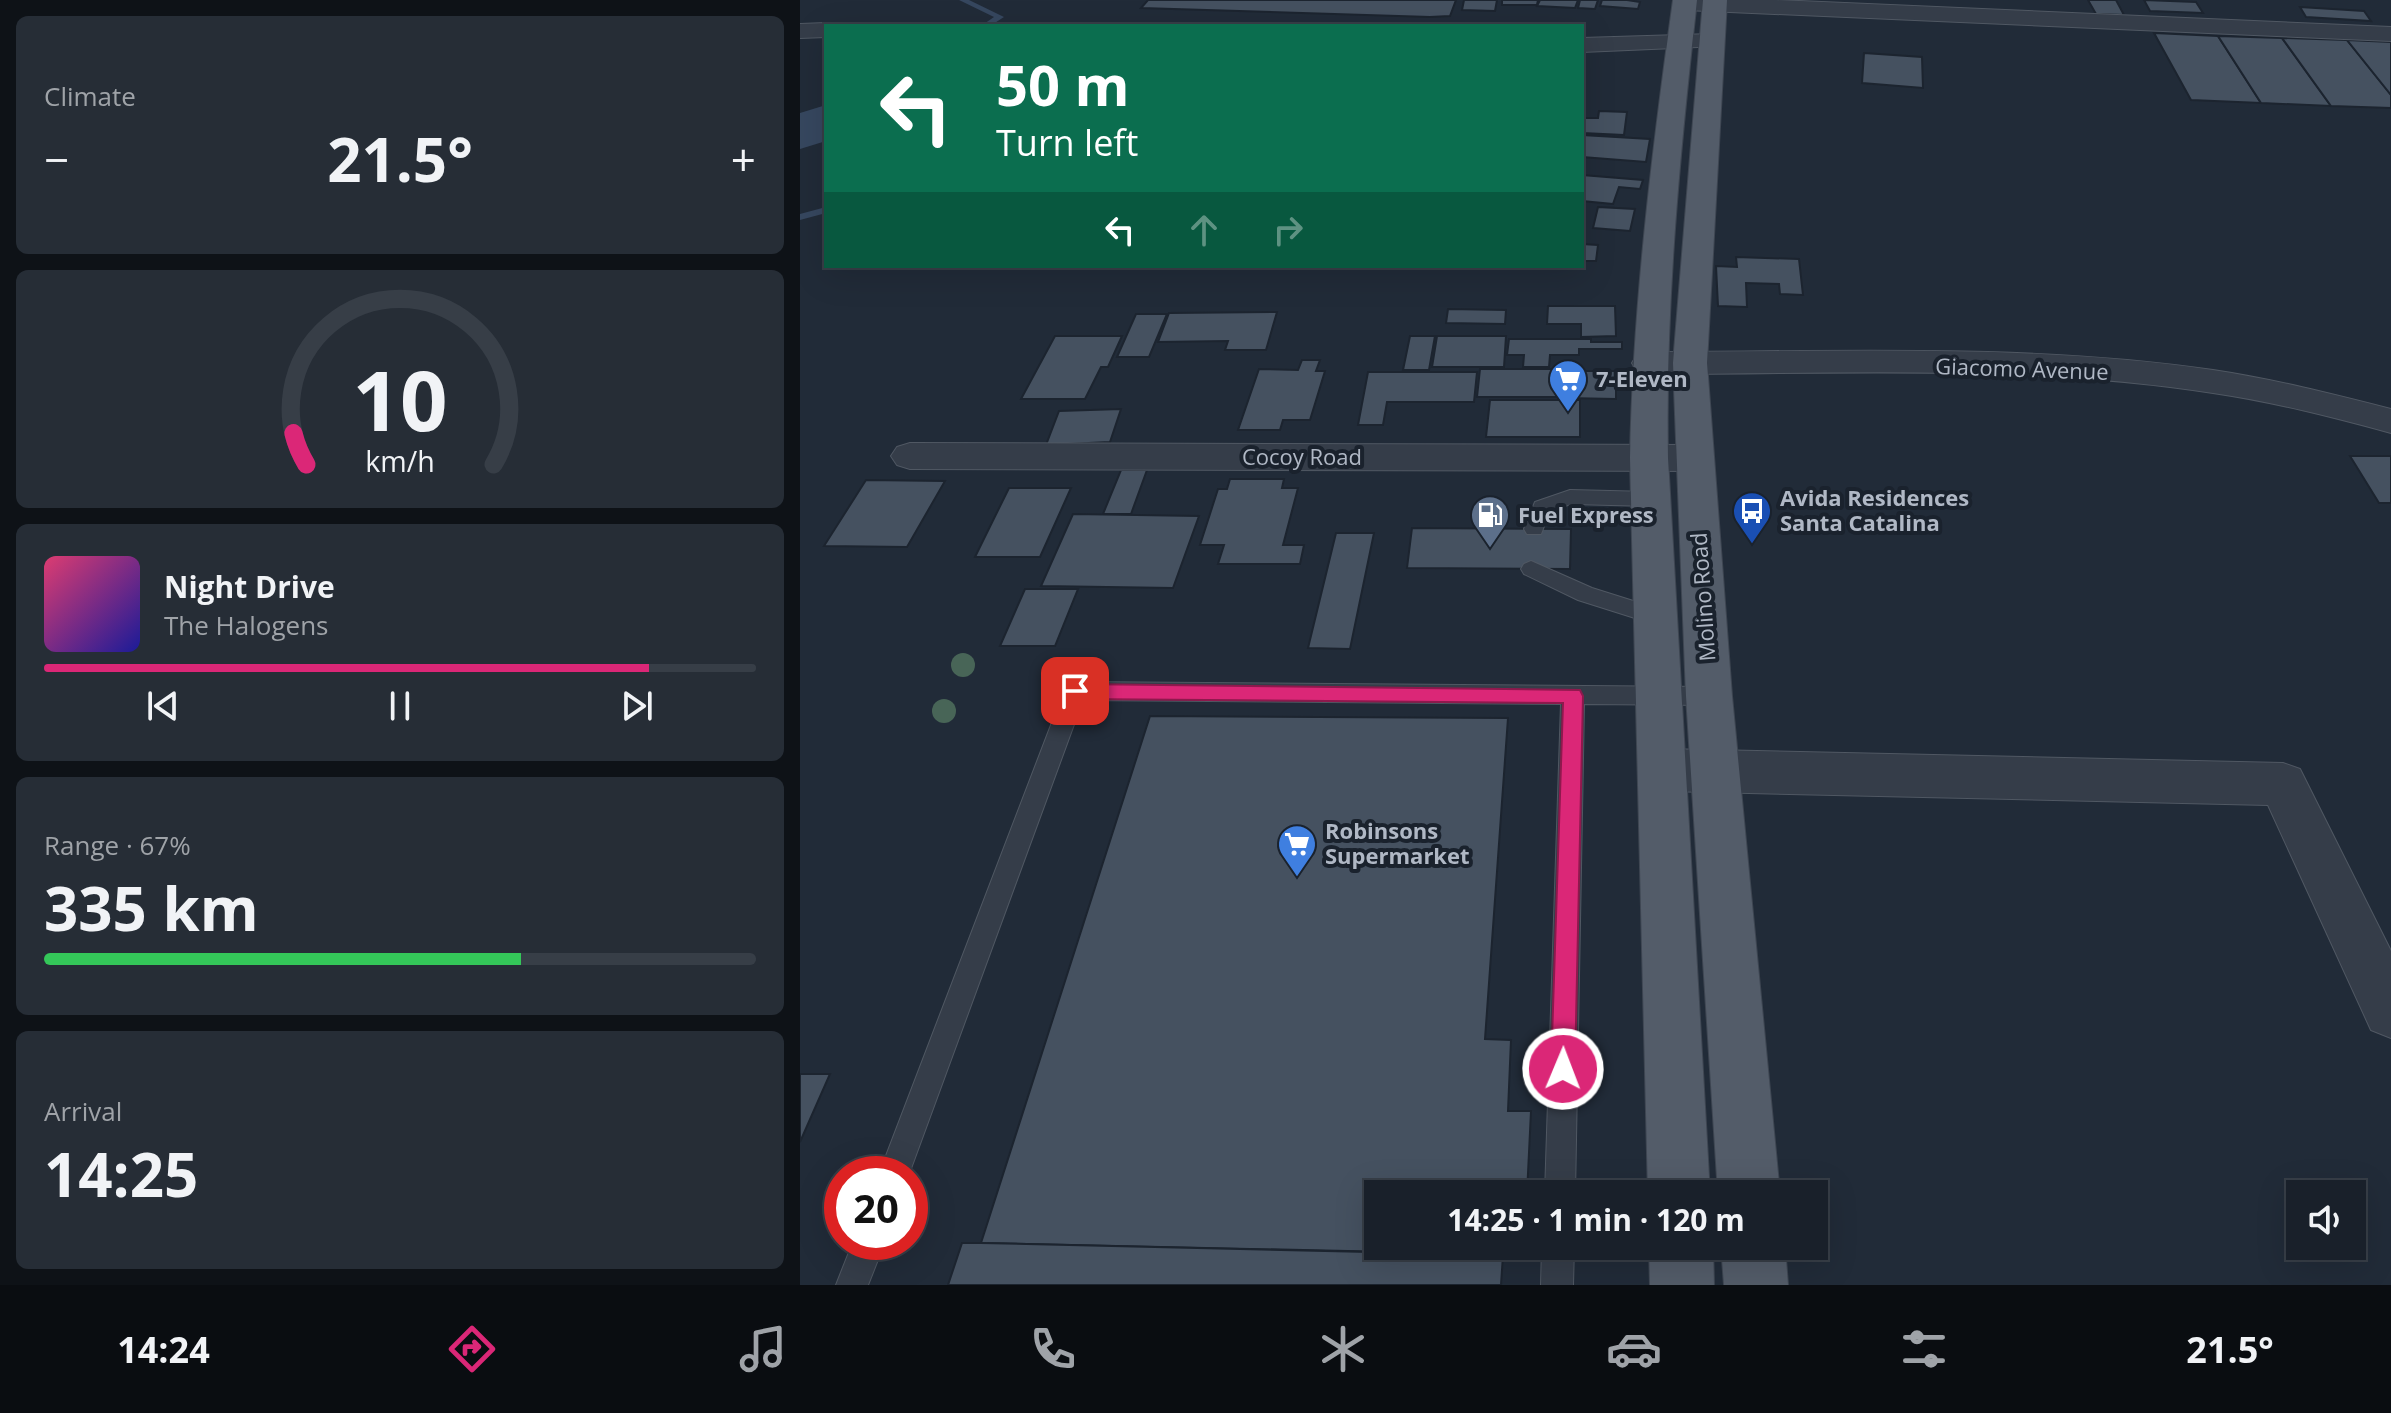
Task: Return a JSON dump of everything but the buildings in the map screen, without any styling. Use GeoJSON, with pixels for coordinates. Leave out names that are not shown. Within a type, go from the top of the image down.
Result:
{"type":"FeatureCollection","features":[{"type":"Feature","properties":{"kind":"main road","name":"Molino Road"},"geometry":{"type":"LineString","coordinates":[[1700,2],[1696,41],[1690,350],[1695,458],[1685,696],[1690,771],[1747,1180]]}},
{"type":"Feature","properties":{"kind":"main road","name":"Molino Road"},"geometry":{"type":"LineString","coordinates":[[1685,696],[1657,617],[1649,458],[1649,349],[1667,141],[1696,41]]}},
{"type":"Feature","properties":{"kind":"main road","name":"Molino Road"},"geometry":{"type":"LineString","coordinates":[[1679,1180],[1690,771]]}},
{"type":"Feature","properties":{"kind":"main road"},"geometry":{"type":"LineString","coordinates":[[1681,1260],[1682,1285]]}},
{"type":"Feature","properties":{"kind":"main road"},"geometry":{"type":"LineString","coordinates":[[1754,1260],[1756,1285]]}},
{"type":"Feature","properties":{"kind":"street"},"geometry":{"type":"LineString","coordinates":[[2215,0],[2235,27]]}},
{"type":"Feature","properties":{"kind":"street"},"geometry":{"type":"LineString","coordinates":[[1700,2],[2391,34]]}},
{"type":"Feature","properties":{"kind":"street"},"geometry":{"type":"LineString","coordinates":[[800,31],[824,30]]}},
{"type":"Feature","properties":{"kind":"street"},"geometry":{"type":"LineString","coordinates":[[1584,45],[1696,41]]}},
{"type":"Feature","properties":{"kind":"street","name":"Giacomo Avenue"},"geometry":{"type":"LineString","coordinates":[[1690,350],[2143,344],[2246,358],[2391,394]]}},
{"type":"Feature","properties":{"kind":"street","name":"Giacomo Avenue"},"geometry":{"type":"LineString","coordinates":[[1649,349],[2154,375],[2251,388],[2391,421]]}},
{"type":"Feature","properties":{"kind":"street","name":"Cocoy Road"},"geometry":{"type":"LineString","coordinates":[[910,456],[1695,458]]}},
{"type":"Feature","properties":{"kind":"street"},"geometry":{"type":"LineString","coordinates":[[1690,771],[2283,784],[2391,1010]]}},
{"type":"Feature","properties":{"kind":"lane"},"geometry":{"type":"LineString","coordinates":[[1534,529],[1542,507],[1570,497],[1651,499]]}},
{"type":"Feature","properties":{"kind":"lane"},"geometry":{"type":"LineString","coordinates":[[1531,569],[1585,594],[1657,617]]}},
{"type":"Feature","properties":{"kind":"lane"},"geometry":{"type":"LineString","coordinates":[[901,1156],[1075,691],[1685,696]]}},
{"type":"Feature","properties":{"kind":"lane"},"geometry":{"type":"LineString","coordinates":[[1560,1180],[1573,696]]}},
{"type":"Feature","properties":{"kind":"lane"},"geometry":{"type":"LineString","coordinates":[[852,1285],[862,1260]]}},
{"type":"Feature","properties":{"kind":"lane"},"geometry":{"type":"LineString","coordinates":[[1557,1285],[1558,1260]]}},
{"type":"Feature","properties":{"kind":"waterway"},"geometry":{"type":"LineString","coordinates":[[963,0],[1000,17],[988,24]]}},
{"type":"Feature","properties":{"kind":"waterway"},"geometry":{"type":"LineString","coordinates":[[800,133],[824,122]]}},
{"type":"Feature","properties":{"kind":"waterway"},"geometry":{"type":"LineString","coordinates":[[800,217],[824,211]]}},
{"type":"Feature","properties":{"kind":"place","name":"7-Eleven"},"geometry":{"type":"Point","coordinates":[1568,413]}},
{"type":"Feature","properties":{"kind":"place","name":"Avida Residences Santa Catalina"},"geometry":{"type":"Point","coordinates":[1752,545]}},
{"type":"Feature","properties":{"kind":"place","name":"Fuel Express"},"geometry":{"type":"Point","coordinates":[1490,549]}},
{"type":"Feature","properties":{"kind":"place","name":"Robinsons Supermarket"},"geometry":{"type":"Point","coordinates":[1297,878]}},
{"type":"Feature","properties":{"kind":"route"},"geometry":{"type":"LineString","coordinates":[[1075,691],[1573,696],[1563,1069]]}}]}
